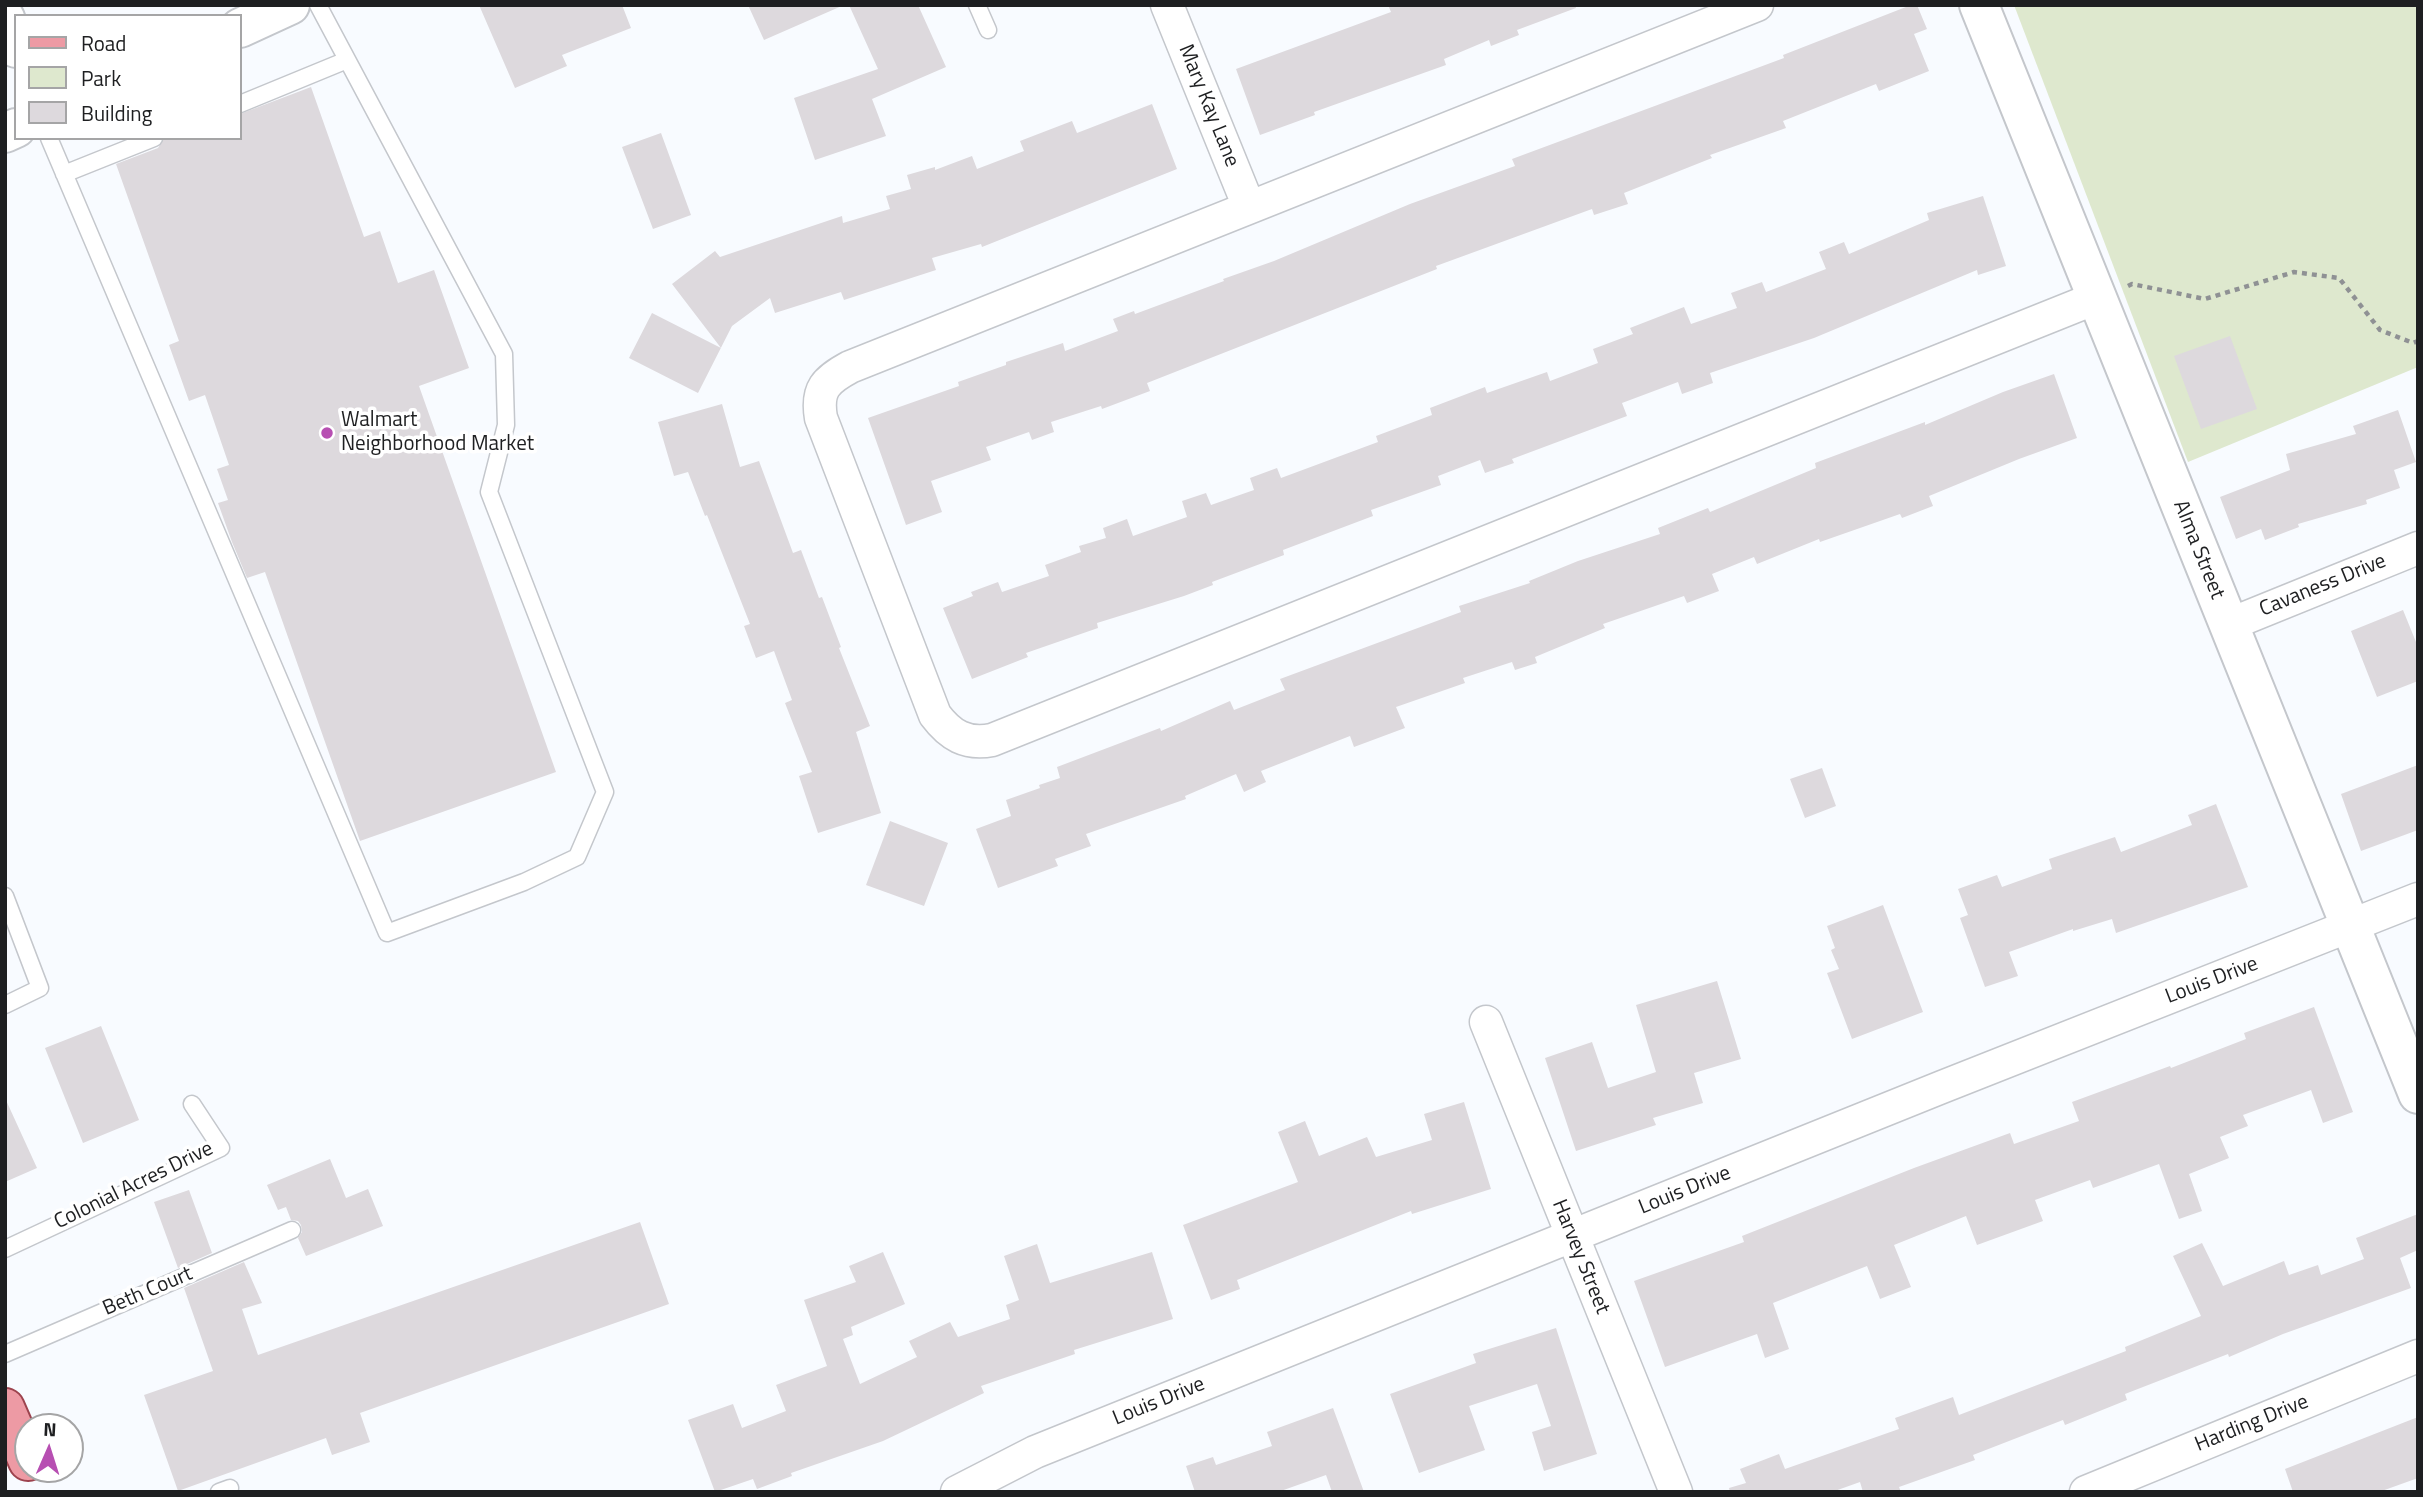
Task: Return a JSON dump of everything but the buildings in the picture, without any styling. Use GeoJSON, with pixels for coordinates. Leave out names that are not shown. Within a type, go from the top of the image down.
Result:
{"type":"FeatureCollection","features":[{"type":"Feature","properties":{"kind":"main road"},"geometry":{"type":"LineString","coordinates":[[5,1408],[14,1429]]}},
{"type":"Feature","properties":{"kind":"street"},"geometry":{"type":"LineString","coordinates":[[5,10],[17,5]]}},
{"type":"Feature","properties":{"kind":"street"},"geometry":{"type":"LineString","coordinates":[[242,27],[290,5]]}},
{"type":"Feature","properties":{"kind":"street","name":"Mary Kay Lane"},"geometry":{"type":"LineString","coordinates":[[1167,5],[1249,207]]}},
{"type":"Feature","properties":{"kind":"street"},"geometry":{"type":"LineString","coordinates":[[1757,5],[850,367],[828,381],[820,394],[821,418],[935,715],[946,728],[957,737],[969,741],[992,740],[2096,298]]}},
{"type":"Feature","properties":{"kind":"street","name":"Alma Street"},"geometry":{"type":"LineString","coordinates":[[1979,5],[2418,1094]]}},
{"type":"Feature","properties":{"kind":"street"},"geometry":{"type":"LineString","coordinates":[[5,18],[14,43]]}},
{"type":"Feature","properties":{"kind":"street","name":"Cavaness Drive"},"geometry":{"type":"LineString","coordinates":[[2228,625],[2418,548]]}},
{"type":"Feature","properties":{"kind":"street","name":"Louis Drive"},"geometry":{"type":"LineString","coordinates":[[957,1492],[1035,1452],[1916,1097],[2418,899]]}},
{"type":"Feature","properties":{"kind":"street","name":"Harvey Street"},"geometry":{"type":"LineString","coordinates":[[1486,1022],[1676,1492]]}},
{"type":"Feature","properties":{"kind":"street","name":"Harding Drive"},"geometry":{"type":"LineString","coordinates":[[2086,1492],[2418,1356]]}},
{"type":"Feature","properties":{"kind":"lane"},"geometry":{"type":"LineString","coordinates":[[50,140],[387,933],[524,882],[577,857],[605,792],[489,492],[506,425],[504,354],[318,5]]}},
{"type":"Feature","properties":{"kind":"lane"},"geometry":{"type":"LineString","coordinates":[[977,5],[988,30]]}},
{"type":"Feature","properties":{"kind":"lane"},"geometry":{"type":"LineString","coordinates":[[242,103],[347,60]]}},
{"type":"Feature","properties":{"kind":"lane"},"geometry":{"type":"LineString","coordinates":[[64,174],[149,140]]}},
{"type":"Feature","properties":{"kind":"lane"},"geometry":{"type":"LineString","coordinates":[[5,896],[40,988],[5,1005]]}},
{"type":"Feature","properties":{"kind":"lane","name":"Colonial Acres Drive"},"geometry":{"type":"LineString","coordinates":[[5,1249],[221,1148],[192,1104]]}},
{"type":"Feature","properties":{"kind":"lane","name":"Beth Court"},"geometry":{"type":"LineString","coordinates":[[5,1354],[292,1230]]}},
{"type":"Feature","properties":{"kind":"path"},"geometry":{"type":"LineString","coordinates":[[2096,298],[2132,284],[2205,299],[2294,272],[2339,278],[2380,330],[2413,343],[2418,341]]}},
{"type":"Feature","properties":{"kind":"green space"},"geometry":{"type":"Polygon","coordinates":[[[2014,5],[2418,5],[2418,367],[2188,462],[2014,5]]]}},
{"type":"Feature","properties":{"kind":"place","name":"Walmart Neighborhood Market"},"geometry":{"type":"Point","coordinates":[327,433]}}]}
